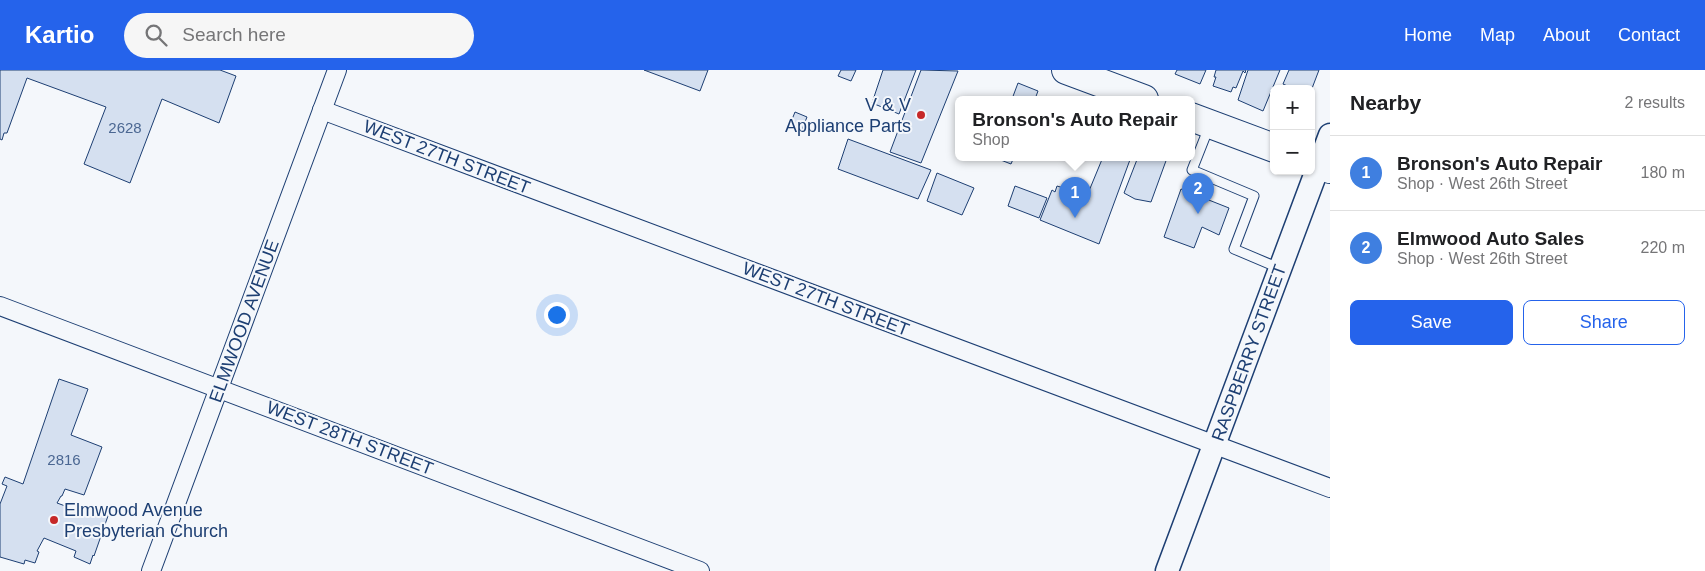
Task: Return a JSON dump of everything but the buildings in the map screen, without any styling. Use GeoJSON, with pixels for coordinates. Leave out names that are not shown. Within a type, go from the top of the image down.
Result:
{"type":"FeatureCollection","features":[{"type":"Feature","properties":{"kind":"main road"},"geometry":{"type":"LineString","coordinates":[[1066,70],[1136,96]]}},
{"type":"Feature","properties":{"kind":"main road"},"geometry":{"type":"LineString","coordinates":[[1201,121],[1270,147]]}},
{"type":"Feature","properties":{"kind":"street","name":"ELMWOOD AVENUE"},"geometry":{"type":"LineString","coordinates":[[151,571],[337,70]]}},
{"type":"Feature","properties":{"kind":"street","name":"WEST 27TH STREET"},"geometry":{"type":"LineString","coordinates":[[322,110],[1330,488]]}},
{"type":"Feature","properties":{"kind":"street","name":"RASPBERRY STREET"},"geometry":{"type":"LineString","coordinates":[[1167,571],[1330,135]]}},
{"type":"Feature","properties":{"kind":"street","name":"WEST 28TH STREET"},"geometry":{"type":"LineString","coordinates":[[0,306],[700,571]]}},
{"type":"Feature","properties":{"kind":"lane"},"geometry":{"type":"LineString","coordinates":[[1195,154],[1201,121]]}},
{"type":"Feature","properties":{"kind":"lane"},"geometry":{"type":"LineString","coordinates":[[1194,161],[1192,170],[1254,196],[1234,249],[1280,269]]}},
{"type":"Feature","properties":{"kind":"place","name":"V & V Appliance Parts"},"geometry":{"type":"Point","coordinates":[921,115]}},
{"type":"Feature","properties":{"kind":"place","name":"Elmwood Auto Sales"},"geometry":{"type":"Point","coordinates":[1198,214]}},
{"type":"Feature","properties":{"kind":"place","name":"Bronson's Auto Repair"},"geometry":{"type":"Point","coordinates":[1075,218]}},
{"type":"Feature","properties":{"kind":"place","name":"Elmwood Avenue Presbyterian Church"},"geometry":{"type":"Point","coordinates":[54,520]}}]}
